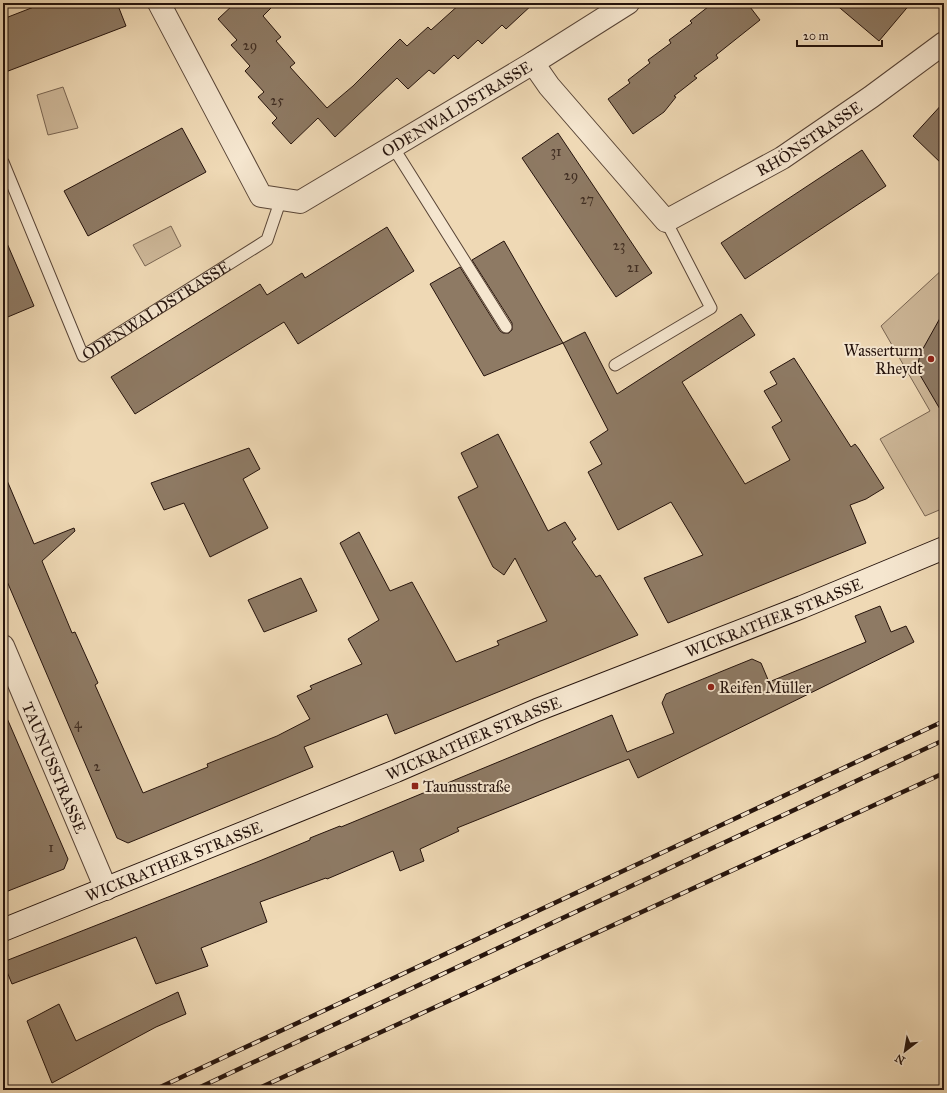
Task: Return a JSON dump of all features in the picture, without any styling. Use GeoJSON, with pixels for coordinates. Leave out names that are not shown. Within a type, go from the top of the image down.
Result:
{"type":"FeatureCollection","features":[{"type":"Feature","properties":{"kind":"street","name":"ODENWALDSTRASSE"},"geometry":{"type":"LineString","coordinates":[[159,3],[261,196],[300,202],[533,63],[628,3]]}},
{"type":"Feature","properties":{"kind":"street","name":"RHÖNSTRASSE"},"geometry":{"type":"LineString","coordinates":[[666,221],[782,158],[871,97],[944,42]]}},
{"type":"Feature","properties":{"kind":"street"},"geometry":{"type":"LineString","coordinates":[[533,63],[549,86],[666,221]]}},
{"type":"Feature","properties":{"kind":"street","name":"WICKRATHER STRASSE"},"geometry":{"type":"LineString","coordinates":[[3,930],[396,771],[537,710],[802,607],[944,548]]}},
{"type":"Feature","properties":{"kind":"street","name":"TAUNUSSTRASSE"},"geometry":{"type":"LineString","coordinates":[[3,646],[106,889]]}},
{"type":"Feature","properties":{"kind":"lane"},"geometry":{"type":"LineString","coordinates":[[392,147],[506,327]]}},
{"type":"Feature","properties":{"kind":"lane","name":"ODENWALDSTRASSE"},"geometry":{"type":"LineString","coordinates":[[3,162],[83,356],[267,240],[281,199]]}},
{"type":"Feature","properties":{"kind":"lane"},"geometry":{"type":"LineString","coordinates":[[615,365],[711,308],[666,221]]}},
{"type":"Feature","properties":{"kind":"shaded area"},"geometry":{"type":"Polygon","coordinates":[[[63,87],[78,128],[48,135],[37,95],[63,87]]]}},
{"type":"Feature","properties":{"kind":"shaded area"},"geometry":{"type":"Polygon","coordinates":[[[171,226],[181,246],[145,266],[133,245],[171,226]]]}},
{"type":"Feature","properties":{"kind":"shaded area"},"geometry":{"type":"Polygon","coordinates":[[[944,268],[944,508],[925,516],[880,439],[930,411],[881,326],[944,268]]]}},
{"type":"Feature","properties":{"kind":"building"},"geometry":{"type":"Polygon","coordinates":[[[44,3],[117,3],[126,26],[3,73],[3,19],[44,3]]]}},
{"type":"Feature","properties":{"kind":"building"},"geometry":{"type":"Polygon","coordinates":[[[235,3],[276,3],[263,16],[281,37],[276,41],[295,63],[290,67],[327,108],[353,86],[400,39],[407,46],[428,27],[431,30],[461,3],[534,3],[506,29],[502,25],[482,44],[478,40],[458,59],[454,55],[434,74],[429,70],[408,89],[397,78],[335,137],[318,118],[291,144],[272,123],[277,118],[258,97],[264,92],[245,71],[250,66],[231,45],[237,40],[218,19],[235,3]]]}},
{"type":"Feature","properties":{"kind":"building"},"geometry":{"type":"Polygon","coordinates":[[[713,3],[747,3],[760,20],[716,55],[718,58],[694,76],[697,78],[674,96],[676,97],[664,112],[633,134],[608,99],[630,83],[628,80],[650,63],[648,60],[671,43],[669,40],[692,23],[690,21],[713,3]]]}},
{"type":"Feature","properties":{"kind":"building"},"geometry":{"type":"Polygon","coordinates":[[[834,3],[911,3],[879,41],[834,3]]]}},
{"type":"Feature","properties":{"kind":"building"},"geometry":{"type":"Polygon","coordinates":[[[944,102],[944,166],[913,136],[944,102]]]}},
{"type":"Feature","properties":{"kind":"building"},"geometry":{"type":"Polygon","coordinates":[[[182,128],[206,172],[88,236],[64,191],[182,128]]]}},
{"type":"Feature","properties":{"kind":"building"},"geometry":{"type":"Polygon","coordinates":[[[558,133],[652,273],[616,297],[522,158],[558,133]]]}},
{"type":"Feature","properties":{"kind":"building"},"geometry":{"type":"Polygon","coordinates":[[[862,150],[886,186],[745,279],[721,243],[862,150]]]}},
{"type":"Feature","properties":{"kind":"building"},"geometry":{"type":"Polygon","coordinates":[[[387,227],[414,271],[298,344],[284,322],[135,414],[111,377],[260,284],[267,295],[302,273],[305,278],[387,227]]]}},
{"type":"Feature","properties":{"kind":"building"},"geometry":{"type":"Polygon","coordinates":[[[3,234],[34,306],[3,319],[3,234]]]}},
{"type":"Feature","properties":{"kind":"building"},"geometry":{"type":"Polygon","coordinates":[[[504,241],[563,343],[484,376],[430,284],[460,267],[500,331],[503,333],[509,333],[512,330],[512,323],[472,260],[504,241]]]}},
{"type":"Feature","properties":{"kind":"building","name":"Wasserturm Rheydt"},"geometry":{"type":"Polygon","coordinates":[[[944,311],[944,416],[920,375],[918,364],[920,354],[944,311]]]}},
{"type":"Feature","properties":{"kind":"building"},"geometry":{"type":"Polygon","coordinates":[[[741,314],[755,335],[682,382],[745,484],[790,460],[772,427],[782,421],[764,391],[777,384],[770,372],[794,358],[851,447],[855,444],[884,488],[866,499],[850,505],[866,543],[668,623],[644,578],[703,555],[671,502],[618,530],[588,472],[602,464],[590,442],[608,430],[563,343],[585,332],[617,394],[741,314]]]}},
{"type":"Feature","properties":{"kind":"building"},"geometry":{"type":"Polygon","coordinates":[[[498,434],[548,531],[565,522],[576,539],[572,542],[596,577],[600,575],[638,635],[395,734],[387,714],[304,747],[313,767],[128,843],[117,838],[3,572],[3,471],[34,544],[74,528],[75,531],[42,561],[72,633],[75,632],[98,683],[95,685],[143,793],[208,767],[207,764],[277,736],[310,719],[297,696],[312,689],[310,686],[362,664],[348,639],[379,620],[340,543],[359,532],[390,591],[412,582],[456,662],[499,645],[497,641],[547,621],[515,558],[504,575],[493,567],[458,497],[478,487],[461,453],[498,434]]]}},
{"type":"Feature","properties":{"kind":"building"},"geometry":{"type":"Polygon","coordinates":[[[249,448],[260,469],[243,479],[268,528],[210,557],[184,503],[164,510],[151,483],[249,448]]]}},
{"type":"Feature","properties":{"kind":"building"},"geometry":{"type":"Polygon","coordinates":[[[301,578],[317,611],[264,632],[248,600],[301,578]]]}},
{"type":"Feature","properties":{"kind":"building"},"geometry":{"type":"Polygon","coordinates":[[[880,606],[891,632],[906,626],[914,642],[638,778],[629,759],[457,828],[459,831],[420,849],[424,861],[400,871],[393,851],[327,879],[326,878],[260,902],[267,922],[201,948],[208,966],[156,984],[136,937],[12,984],[3,962],[257,862],[310,840],[310,838],[340,826],[341,827],[612,715],[627,752],[674,733],[662,703],[666,694],[752,659],[761,663],[769,682],[866,642],[855,616],[880,606]]]}},
{"type":"Feature","properties":{"kind":"building"},"geometry":{"type":"Polygon","coordinates":[[[3,709],[68,859],[64,869],[3,893],[3,709]]]}},
{"type":"Feature","properties":{"kind":"building"},"geometry":{"type":"Polygon","coordinates":[[[178,992],[186,1014],[156,1027],[52,1083],[27,1021],[59,1004],[76,1041],[178,992]]]}},
{"type":"Feature","properties":{"kind":"railway"},"geometry":{"type":"LineString","coordinates":[[154,1090],[944,721]]}},
{"type":"Feature","properties":{"kind":"railway"},"geometry":{"type":"LineString","coordinates":[[194,1090],[944,740]]}},
{"type":"Feature","properties":{"kind":"railway"},"geometry":{"type":"LineString","coordinates":[[255,1090],[944,773]]}},
{"type":"Feature","properties":{"kind":"place","name":"Wasserturm Rheydt"},"geometry":{"type":"Point","coordinates":[931,359]}},
{"type":"Feature","properties":{"kind":"place","name":"Reifen Müller"},"geometry":{"type":"Point","coordinates":[711,687]}},
{"type":"Feature","properties":{"kind":"place","name":"Taunusstraße"},"geometry":{"type":"Point","coordinates":[415,786]}}]}
